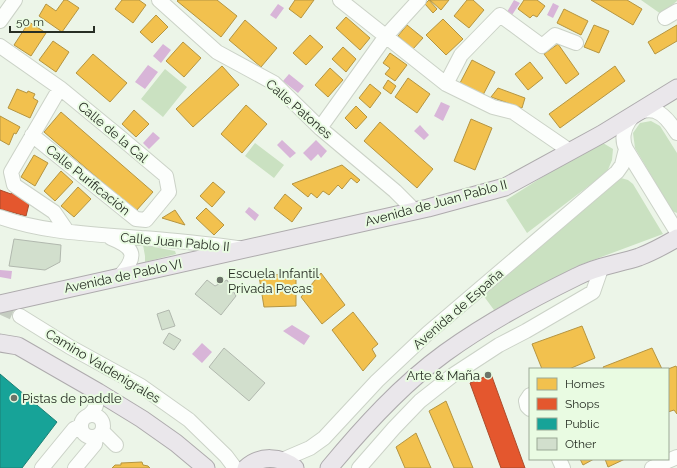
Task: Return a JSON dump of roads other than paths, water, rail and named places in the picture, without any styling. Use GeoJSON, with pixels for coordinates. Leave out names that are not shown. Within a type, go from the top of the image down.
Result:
{"type":"FeatureCollection","features":[{"type":"Feature","properties":{"kind":"main road","name":"Avenida de Juan Pablo II"},"geometry":{"type":"LineString","coordinates":[[245,248],[415,211],[505,187],[637,114],[677,88]]}},
{"type":"Feature","properties":{"kind":"main road","name":"Avenida de España"},"geometry":{"type":"LineString","coordinates":[[329,468],[404,387],[445,354],[493,321],[577,276],[602,266],[638,257],[658,249],[677,238]]}},
{"type":"Feature","properties":{"kind":"main road","name":"Avenida de Pablo VI"},"geometry":{"type":"LineString","coordinates":[[0,304],[245,248]]}},
{"type":"Feature","properties":{"kind":"main road"},"geometry":{"type":"LineString","coordinates":[[0,343],[18,346],[118,404],[159,432],[206,468]]}},
{"type":"Feature","properties":{"kind":"main road"},"geometry":{"type":"LineString","coordinates":[[246,468],[251,463],[266,458],[288,464]]}},
{"type":"Feature","properties":{"kind":"street"},"geometry":{"type":"LineString","coordinates":[[0,21],[15,0]]}},
{"type":"Feature","properties":{"kind":"street","name":"Calle Patones"},"geometry":{"type":"LineString","coordinates":[[159,0],[217,52],[274,83],[320,128],[395,191],[415,211]]}},
{"type":"Feature","properties":{"kind":"street"},"geometry":{"type":"LineString","coordinates":[[340,0],[446,84],[493,107],[513,112],[570,151]]}},
{"type":"Feature","properties":{"kind":"street"},"geometry":{"type":"LineString","coordinates":[[320,128],[386,36],[418,0]]}},
{"type":"Feature","properties":{"kind":"street"},"geometry":{"type":"LineString","coordinates":[[446,84],[462,55],[500,15],[542,46],[555,35],[576,43]]}},
{"type":"Feature","properties":{"kind":"street","name":"Calle de la Cal"},"geometry":{"type":"LineString","coordinates":[[0,46],[60,88],[166,176],[169,192],[146,220]]}},
{"type":"Feature","properties":{"kind":"street"},"geometry":{"type":"LineString","coordinates":[[60,88],[11,172],[14,185],[54,212],[67,231]]}},
{"type":"Feature","properties":{"kind":"street"},"geometry":{"type":"LineString","coordinates":[[677,133],[668,121],[654,111],[637,114],[628,121],[622,138],[626,149],[677,232]]}},
{"type":"Feature","properties":{"kind":"street","name":"Calle Purificación"},"geometry":{"type":"LineString","coordinates":[[32,135],[136,219],[146,220]]}},
{"type":"Feature","properties":{"kind":"street","name":"Avenida de España"},"geometry":{"type":"LineString","coordinates":[[288,464],[324,438],[376,381],[428,333],[617,172],[622,165],[626,149]]}},
{"type":"Feature","properties":{"kind":"street","name":"Calle Juan Pablo II"},"geometry":{"type":"LineString","coordinates":[[0,217],[38,228],[105,236],[245,248]]}},
{"type":"Feature","properties":{"kind":"street","name":"Calle Juan Pablo II"},"geometry":{"type":"LineString","coordinates":[[105,236],[126,245],[132,255],[128,268],[120,276]]}},
{"type":"Feature","properties":{"kind":"street"},"geometry":{"type":"LineString","coordinates":[[359,468],[420,401],[453,376],[499,344],[526,331],[593,292],[602,266]]}},
{"type":"Feature","properties":{"kind":"street","name":"Camino Valdenigrales"},"geometry":{"type":"LineString","coordinates":[[20,316],[70,347],[141,386],[188,420],[226,456],[235,468]]}},
{"type":"Feature","properties":{"kind":"street"},"geometry":{"type":"LineString","coordinates":[[42,468],[74,429],[94,411],[98,392]]}},
{"type":"Feature","properties":{"kind":"street"},"geometry":{"type":"LineString","coordinates":[[529,396],[526,401],[529,408]]}},
{"type":"Feature","properties":{"kind":"street"},"geometry":{"type":"LineString","coordinates":[[75,468],[95,444],[104,417],[118,404]]}},
{"type":"Feature","properties":{"kind":"street"},"geometry":{"type":"LineString","coordinates":[[98,417],[102,422],[100,431],[89,437],[86,436],[81,430],[84,421],[98,417]]}},
{"type":"Feature","properties":{"kind":"street"},"geometry":{"type":"LineString","coordinates":[[100,431],[116,445]]}},
{"type":"Feature","properties":{"kind":"street"},"geometry":{"type":"LineString","coordinates":[[652,468],[677,458]]}},
{"type":"Feature","properties":{"kind":"tunnel"},"geometry":{"type":"LineString","coordinates":[[0,307],[20,316]]}},
{"type":"Feature","properties":{"kind":"place","name":"Escuela Infantil Privada Pecas"},"geometry":{"type":"Point","coordinates":[220,280]}},
{"type":"Feature","properties":{"kind":"place","name":"Arte & Maña"},"geometry":{"type":"Point","coordinates":[488,375]}},
{"type":"Feature","properties":{"kind":"place","name":"Pistas de paddle"},"geometry":{"type":"Point","coordinates":[14,398]}}]}
